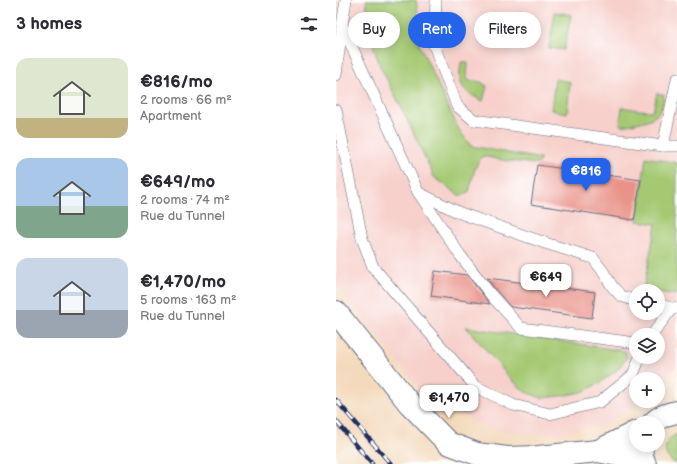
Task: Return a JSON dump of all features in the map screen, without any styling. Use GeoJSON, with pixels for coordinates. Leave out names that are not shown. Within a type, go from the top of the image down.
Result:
{"type":"FeatureCollection","features":[{"type":"Feature","properties":{"kind":"street"},"geometry":{"type":"LineString","coordinates":[[336,312],[409,403],[448,443],[477,454],[507,458],[538,457],[598,451],[643,456]]}},
{"type":"Feature","properties":{"kind":"street"},"geometry":{"type":"LineString","coordinates":[[661,416],[668,413],[677,412]]}},
{"type":"Feature","properties":{"kind":"street"},"geometry":{"type":"LineString","coordinates":[[598,451],[629,436]]}},
{"type":"Feature","properties":{"kind":"lane"},"geometry":{"type":"LineString","coordinates":[[336,76],[346,0]]}},
{"type":"Feature","properties":{"kind":"lane"},"geometry":{"type":"LineString","coordinates":[[436,0],[434,45],[457,106],[474,120],[663,146],[677,146]]}},
{"type":"Feature","properties":{"kind":"lane"},"geometry":{"type":"LineString","coordinates":[[342,25],[418,192],[460,255],[491,294],[521,328],[629,342]]}},
{"type":"Feature","properties":{"kind":"lane"},"geometry":{"type":"LineString","coordinates":[[663,146],[677,79]]}},
{"type":"Feature","properties":{"kind":"lane"},"geometry":{"type":"LineString","coordinates":[[336,110],[362,238],[373,267],[475,386],[513,405],[550,414],[600,402],[633,375],[637,364]]}},
{"type":"Feature","properties":{"kind":"lane"},"geometry":{"type":"LineString","coordinates":[[418,192],[460,213],[593,258],[612,286],[621,296],[629,299]]}},
{"type":"Feature","properties":{"kind":"lane"},"geometry":{"type":"LineString","coordinates":[[665,306],[675,308]]}},
{"type":"Feature","properties":{"kind":"lane"},"geometry":{"type":"LineString","coordinates":[[658,328],[675,308]]}},
{"type":"Feature","properties":{"kind":"shaded area"},"geometry":{"type":"Polygon","coordinates":[[[336,0],[677,0],[677,365],[665,378],[665,372],[629,372],[629,408],[603,426],[542,435],[490,429],[423,393],[336,284],[336,0]]]}},
{"type":"Feature","properties":{"kind":"green space"},"geometry":{"type":"Polygon","coordinates":[[[366,0],[416,0],[418,12],[408,12],[408,48],[421,48],[459,130],[471,146],[540,159],[538,164],[507,161],[482,156],[475,168],[469,192],[460,196],[434,177],[380,66],[374,48],[400,48],[400,12],[367,12],[366,0]]]}},
{"type":"Feature","properties":{"kind":"green space"},"geometry":{"type":"Polygon","coordinates":[[[555,12],[571,15],[564,50],[549,48],[555,12]]]}},
{"type":"Feature","properties":{"kind":"green space"},"geometry":{"type":"Polygon","coordinates":[[[461,62],[468,62],[467,80],[481,82],[487,86],[483,101],[465,90],[461,83],[461,62]]]}},
{"type":"Feature","properties":{"kind":"green space"},"geometry":{"type":"Polygon","coordinates":[[[555,79],[570,82],[567,113],[551,110],[555,79]]]}},
{"type":"Feature","properties":{"kind":"green space"},"geometry":{"type":"Polygon","coordinates":[[[657,93],[664,95],[662,108],[659,113],[645,121],[623,126],[620,124],[622,107],[653,111],[657,93]]]}},
{"type":"Feature","properties":{"kind":"green space"},"geometry":{"type":"Polygon","coordinates":[[[646,157],[677,163],[677,295],[665,293],[665,284],[644,284],[656,224],[637,221],[646,157]]]}},
{"type":"Feature","properties":{"kind":"green space"},"geometry":{"type":"Polygon","coordinates":[[[466,327],[625,351],[627,357],[616,371],[598,384],[582,392],[542,398],[525,392],[510,378],[466,327]]]}},
{"type":"Feature","properties":{"kind":"green space"},"geometry":{"type":"Polygon","coordinates":[[[677,434],[677,464],[668,458],[665,449],[668,440],[677,434]]]}},
{"type":"Feature","properties":{"kind":"building"},"geometry":{"type":"Polygon","coordinates":[[[537,165],[641,180],[634,220],[531,204],[537,165]]]}},
{"type":"Feature","properties":{"kind":"building"},"geometry":{"type":"Polygon","coordinates":[[[435,271],[467,275],[490,304],[431,296],[435,271]]]}},
{"type":"Feature","properties":{"kind":"building"},"geometry":{"type":"Polygon","coordinates":[[[487,278],[595,292],[592,318],[511,307],[487,278]]]}},
{"type":"Feature","properties":{"kind":"railway"},"geometry":{"type":"LineString","coordinates":[[336,400],[391,464]]}},
{"type":"Feature","properties":{"kind":"railway"},"geometry":{"type":"LineString","coordinates":[[336,421],[372,464]]}}]}
